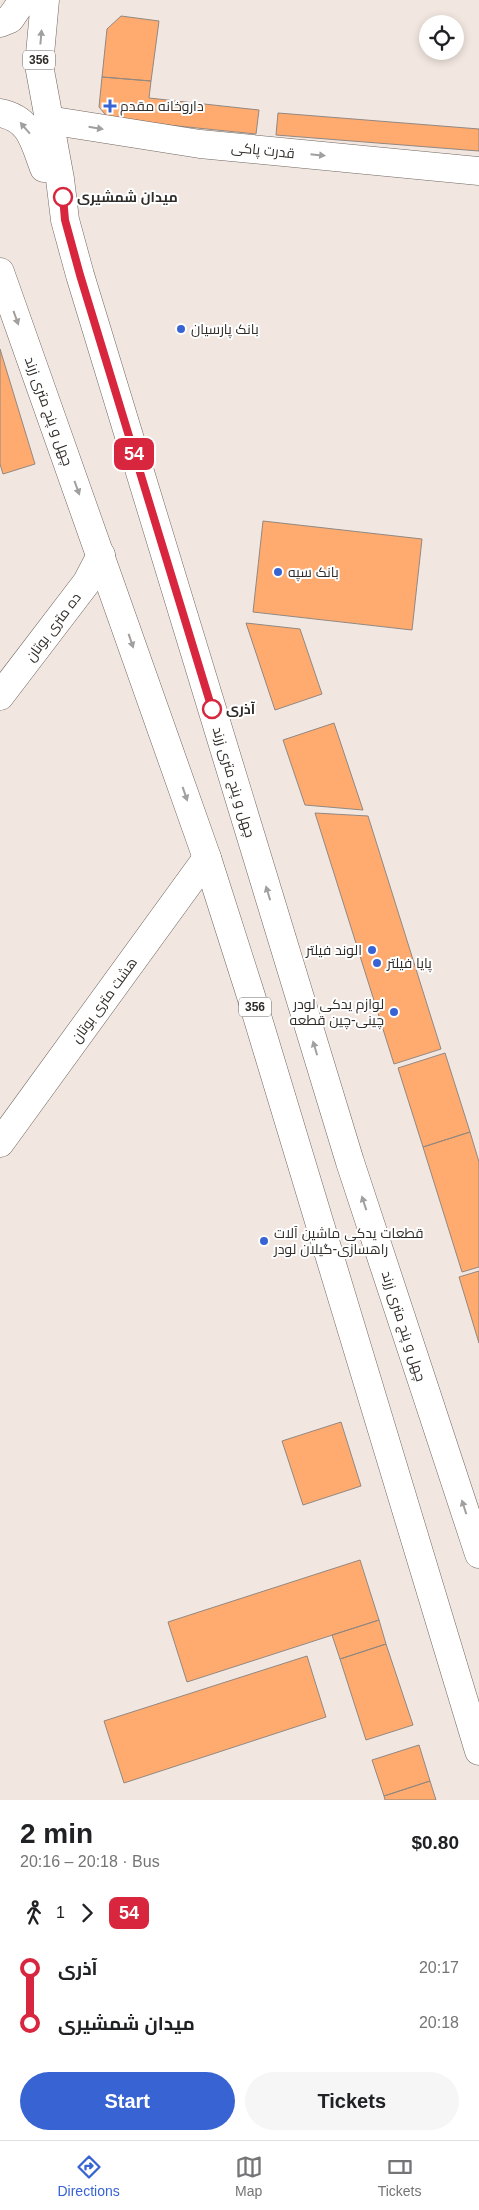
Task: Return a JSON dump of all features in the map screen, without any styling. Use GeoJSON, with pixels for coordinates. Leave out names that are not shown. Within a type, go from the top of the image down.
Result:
{"type":"FeatureCollection","features":[{"type":"Feature","properties":{"kind":"main road"},"geometry":{"type":"LineString","coordinates":[[0,23],[10,19],[23,0]]}},
{"type":"Feature","properties":{"kind":"main road","name":"چهل و پنج متری زرند"},"geometry":{"type":"LineString","coordinates":[[45,0],[39,65],[60,179],[65,220],[80,275],[350,1162],[479,1554]]}},
{"type":"Feature","properties":{"kind":"main road"},"geometry":{"type":"LineString","coordinates":[[0,113],[14,116],[29,129],[65,220]]}},
{"type":"Feature","properties":{"kind":"main road","name":"قدرت پاکی"},"geometry":{"type":"LineString","coordinates":[[48,120],[200,144],[479,171]]}},
{"type":"Feature","properties":{"kind":"main road","name":"چهل و پنج متری زرند"},"geometry":{"type":"LineString","coordinates":[[0,272],[207,858],[251,996],[479,1751]]}},
{"type":"Feature","properties":{"kind":"main road","name":"ده متری بوتان"},"geometry":{"type":"LineString","coordinates":[[0,696],[87,582],[101,555]]}},
{"type":"Feature","properties":{"kind":"main road","name":"هشت متری بوتان"},"geometry":{"type":"LineString","coordinates":[[0,1143],[207,858]]}},
{"type":"Feature","properties":{"kind":"building"},"geometry":{"type":"Polygon","coordinates":[[[121,16],[159,21],[151,81],[102,77],[107,29],[121,16]]]}},
{"type":"Feature","properties":{"kind":"building"},"geometry":{"type":"Polygon","coordinates":[[[102,77],[151,81],[149,98],[259,110],[256,134],[109,119],[99,107],[102,77]]]}},
{"type":"Feature","properties":{"kind":"building"},"geometry":{"type":"Polygon","coordinates":[[[278,113],[479,129],[479,151],[276,135],[278,113]]]}},
{"type":"Feature","properties":{"kind":"building"},"geometry":{"type":"Polygon","coordinates":[[[0,349],[35,464],[3,474],[0,464],[0,349]]]}},
{"type":"Feature","properties":{"kind":"building"},"geometry":{"type":"Polygon","coordinates":[[[263,521],[422,539],[412,630],[253,612],[263,521]]]}},
{"type":"Feature","properties":{"kind":"building"},"geometry":{"type":"Polygon","coordinates":[[[246,623],[300,629],[322,694],[275,710],[246,623]]]}},
{"type":"Feature","properties":{"kind":"building"},"geometry":{"type":"Polygon","coordinates":[[[334,723],[363,810],[305,805],[283,740],[334,723]]]}},
{"type":"Feature","properties":{"kind":"building"},"geometry":{"type":"Polygon","coordinates":[[[315,813],[368,816],[441,1049],[394,1064],[315,813]]]}},
{"type":"Feature","properties":{"kind":"building"},"geometry":{"type":"Polygon","coordinates":[[[445,1053],[470,1132],[423,1147],[398,1068],[445,1053]]]}},
{"type":"Feature","properties":{"kind":"building"},"geometry":{"type":"Polygon","coordinates":[[[470,1132],[479,1162],[479,1267],[462,1272],[423,1147],[470,1132]]]}},
{"type":"Feature","properties":{"kind":"building"},"geometry":{"type":"Polygon","coordinates":[[[479,1271],[479,1343],[459,1277],[479,1271]]]}},
{"type":"Feature","properties":{"kind":"building"},"geometry":{"type":"Polygon","coordinates":[[[341,1422],[361,1486],[303,1505],[282,1441],[341,1422]]]}},
{"type":"Feature","properties":{"kind":"building"},"geometry":{"type":"Polygon","coordinates":[[[360,1560],[379,1620],[187,1682],[168,1622],[360,1560]]]}},
{"type":"Feature","properties":{"kind":"building"},"geometry":{"type":"Polygon","coordinates":[[[379,1620],[386,1644],[340,1659],[332,1635],[379,1620]]]}},
{"type":"Feature","properties":{"kind":"building"},"geometry":{"type":"Polygon","coordinates":[[[386,1644],[413,1725],[366,1740],[340,1659],[386,1644]]]}},
{"type":"Feature","properties":{"kind":"building"},"geometry":{"type":"Polygon","coordinates":[[[307,1656],[326,1717],[124,1783],[104,1721],[307,1656]]]}},
{"type":"Feature","properties":{"kind":"building"},"geometry":{"type":"Polygon","coordinates":[[[419,1745],[430,1781],[384,1796],[372,1760],[419,1745]]]}},
{"type":"Feature","properties":{"kind":"building"},"geometry":{"type":"Polygon","coordinates":[[[430,1781],[436,1800],[385,1800],[384,1796],[430,1781]]]}},
{"type":"Feature","properties":{"kind":"bus line","name":"54"},"geometry":{"type":"LineString","coordinates":[[63,197],[65,220],[80,275],[212,709]]}},
{"type":"Feature","properties":{"kind":"place","name":"داروخانه مقدم"},"geometry":{"type":"Point","coordinates":[110,106]}},
{"type":"Feature","properties":{"kind":"place","name":"میدان شمشیری"},"geometry":{"type":"Point","coordinates":[63,197]}},
{"type":"Feature","properties":{"kind":"place","name":"بانک پارسیان"},"geometry":{"type":"Point","coordinates":[181,329]}},
{"type":"Feature","properties":{"kind":"place","name":"بانک سپه"},"geometry":{"type":"Point","coordinates":[278,572]}},
{"type":"Feature","properties":{"kind":"place","name":"آذری"},"geometry":{"type":"Point","coordinates":[212,709]}},
{"type":"Feature","properties":{"kind":"place","name":"الوند فیلتر"},"geometry":{"type":"Point","coordinates":[372,950]}},
{"type":"Feature","properties":{"kind":"place","name":"پایا فیلتر"},"geometry":{"type":"Point","coordinates":[377,963]}},
{"type":"Feature","properties":{"kind":"place","name":"لوازم یدکی لودر چینی-چین قطعه"},"geometry":{"type":"Point","coordinates":[394,1012]}},
{"type":"Feature","properties":{"kind":"place","name":"قطعات یدکی ماشین آلات راهسازی-گیلان لودر"},"geometry":{"type":"Point","coordinates":[264,1241]}}]}
